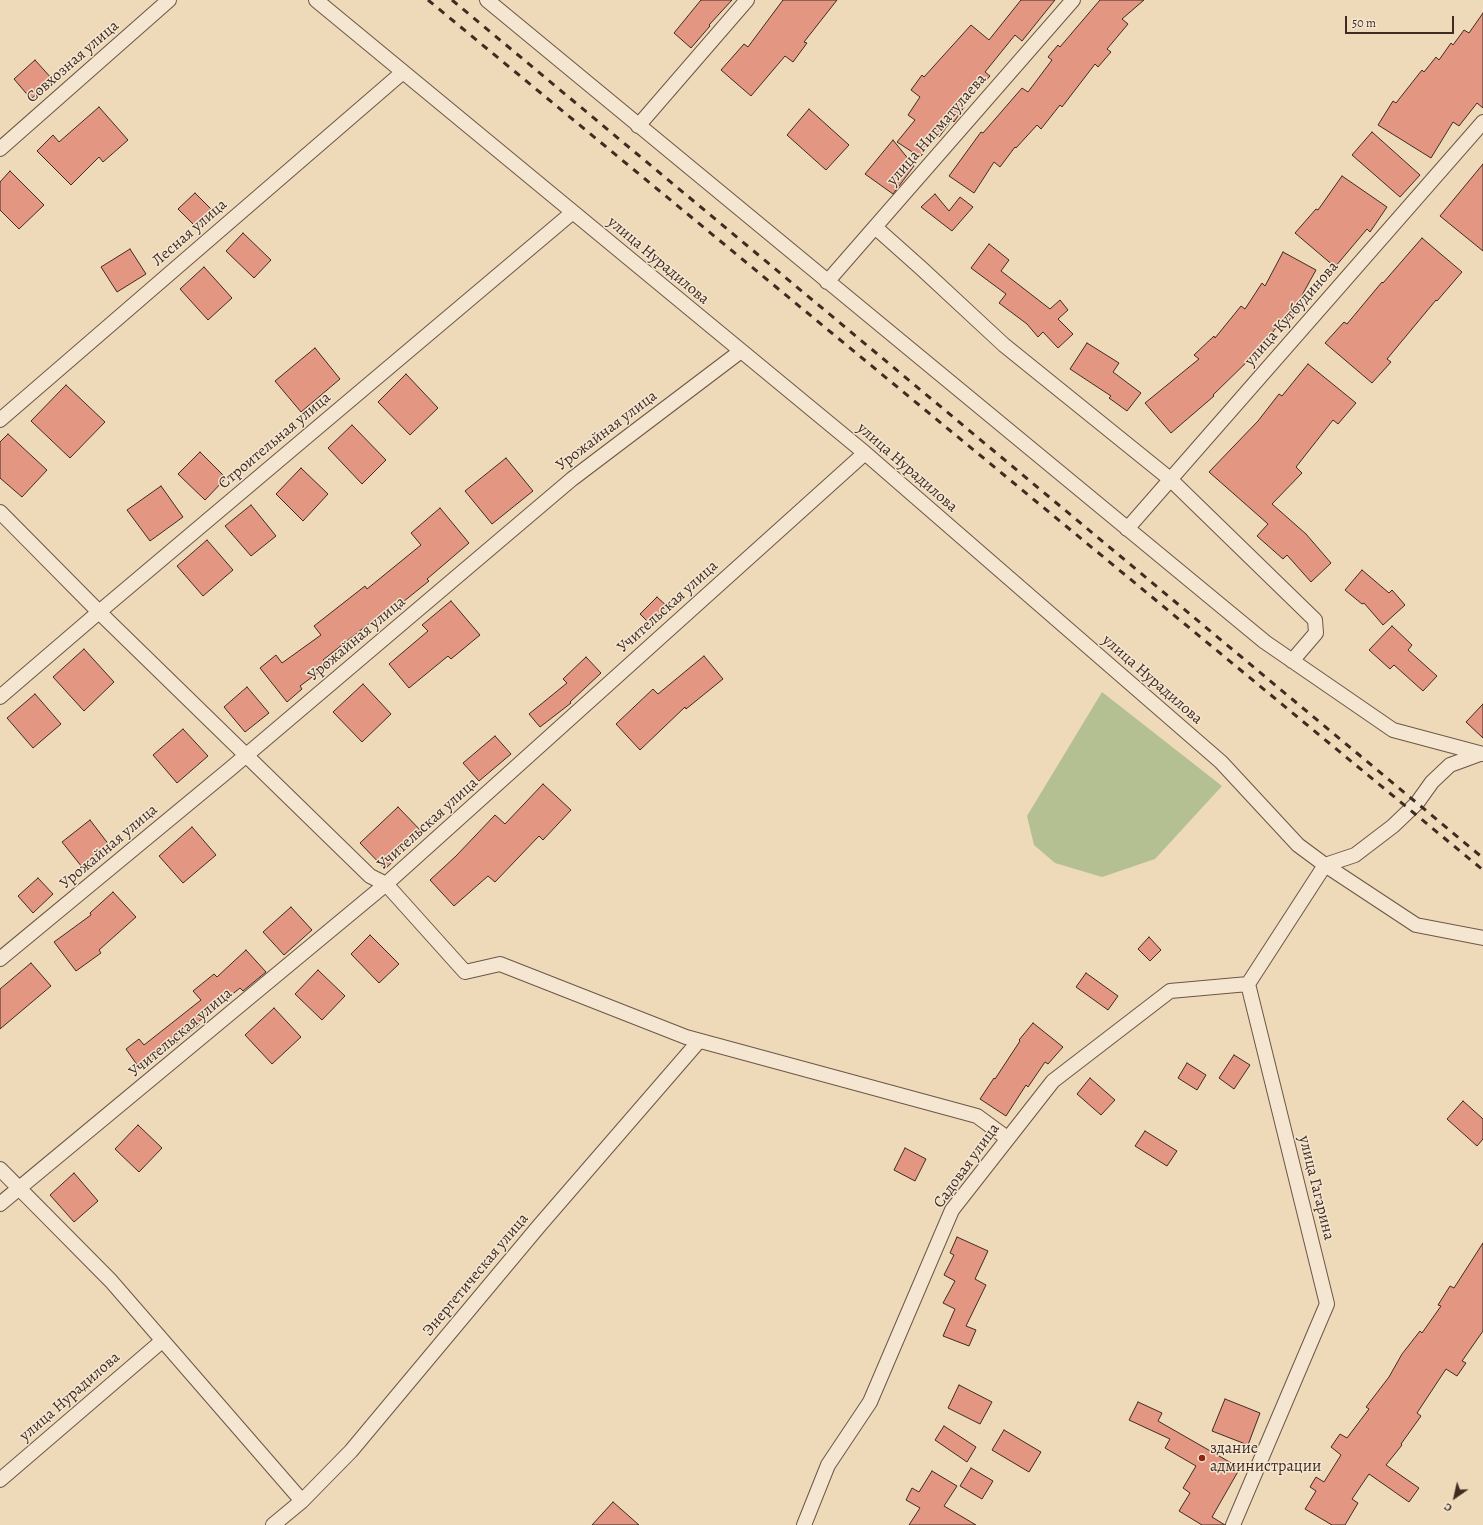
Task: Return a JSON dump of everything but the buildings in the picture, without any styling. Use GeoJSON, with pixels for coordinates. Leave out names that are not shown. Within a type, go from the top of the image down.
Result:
{"type":"FeatureCollection","features":[{"type":"Feature","properties":{"kind":"street","name":"Совхозная улица"},"geometry":{"type":"LineString","coordinates":[[0,149],[169,0]]}},
{"type":"Feature","properties":{"kind":"street","name":"улица Нурадилова"},"geometry":{"type":"LineString","coordinates":[[316,0],[865,453],[1221,762],[1298,845],[1325,865],[1416,926],[1483,938]]}},
{"type":"Feature","properties":{"kind":"street"},"geometry":{"type":"LineString","coordinates":[[487,0],[1265,642],[1393,730],[1482,754]]}},
{"type":"Feature","properties":{"kind":"street"},"geometry":{"type":"LineString","coordinates":[[638,126],[747,0]]}},
{"type":"Feature","properties":{"kind":"street","name":"улица Нигматулаева"},"geometry":{"type":"LineString","coordinates":[[827,282],[1073,0]]}},
{"type":"Feature","properties":{"kind":"street","name":"Лесная улица"},"geometry":{"type":"LineString","coordinates":[[0,420],[403,72]]}},
{"type":"Feature","properties":{"kind":"street","name":"улица Кутбудинова"},"geometry":{"type":"LineString","coordinates":[[1127,529],[1483,122]]}},
{"type":"Feature","properties":{"kind":"street","name":"Строительная улица"},"geometry":{"type":"LineString","coordinates":[[0,697],[572,212]]}},
{"type":"Feature","properties":{"kind":"street"},"geometry":{"type":"LineString","coordinates":[[875,227],[1004,345],[1170,479],[1315,620],[1316,633],[1292,661]]}},
{"type":"Feature","properties":{"kind":"street","name":"Урожайная улица"},"geometry":{"type":"LineString","coordinates":[[0,959],[247,755],[572,479],[741,351]]}},
{"type":"Feature","properties":{"kind":"street","name":"Учительская улица"},"geometry":{"type":"LineString","coordinates":[[0,1204],[386,884],[865,453]]}},
{"type":"Feature","properties":{"kind":"street"},"geometry":{"type":"LineString","coordinates":[[0,512],[99,612],[370,876],[386,884],[465,972],[500,964],[686,1037],[977,1116],[1008,1138]]}},
{"type":"Feature","properties":{"kind":"street"},"geometry":{"type":"LineString","coordinates":[[1248,984],[1325,865],[1355,855],[1393,826],[1417,804],[1432,782],[1450,765],[1482,754]]}},
{"type":"Feature","properties":{"kind":"street","name":"Садовая улица"},"geometry":{"type":"LineString","coordinates":[[804,1525],[828,1465],[870,1402],[952,1210],[1053,1080],[1170,991],[1248,984]]}},
{"type":"Feature","properties":{"kind":"street","name":"улица Гагарина"},"geometry":{"type":"LineString","coordinates":[[1233,1525],[1327,1304],[1248,984]]}},
{"type":"Feature","properties":{"kind":"street","name":"Энергетическая улица"},"geometry":{"type":"LineString","coordinates":[[273,1525],[302,1501],[352,1451],[539,1226],[699,1041]]}},
{"type":"Feature","properties":{"kind":"street"},"geometry":{"type":"LineString","coordinates":[[0,1170],[111,1281],[302,1501]]}},
{"type":"Feature","properties":{"kind":"street","name":"улица Нурадилова"},"geometry":{"type":"LineString","coordinates":[[0,1480],[162,1341]]}},
{"type":"Feature","properties":{"kind":"green space"},"geometry":{"type":"Polygon","coordinates":[[[1102,692],[1222,786],[1155,859],[1102,877],[1055,863],[1034,845],[1027,816],[1102,692]]]}},
{"type":"Feature","properties":{"kind":"railway"},"geometry":{"type":"LineString","coordinates":[[428,0],[1483,870]]}},
{"type":"Feature","properties":{"kind":"railway"},"geometry":{"type":"LineString","coordinates":[[452,0],[1483,858]]}},
{"type":"Feature","properties":{"kind":"place","name":"здание администрации"},"geometry":{"type":"Point","coordinates":[1202,1458]}}]}
